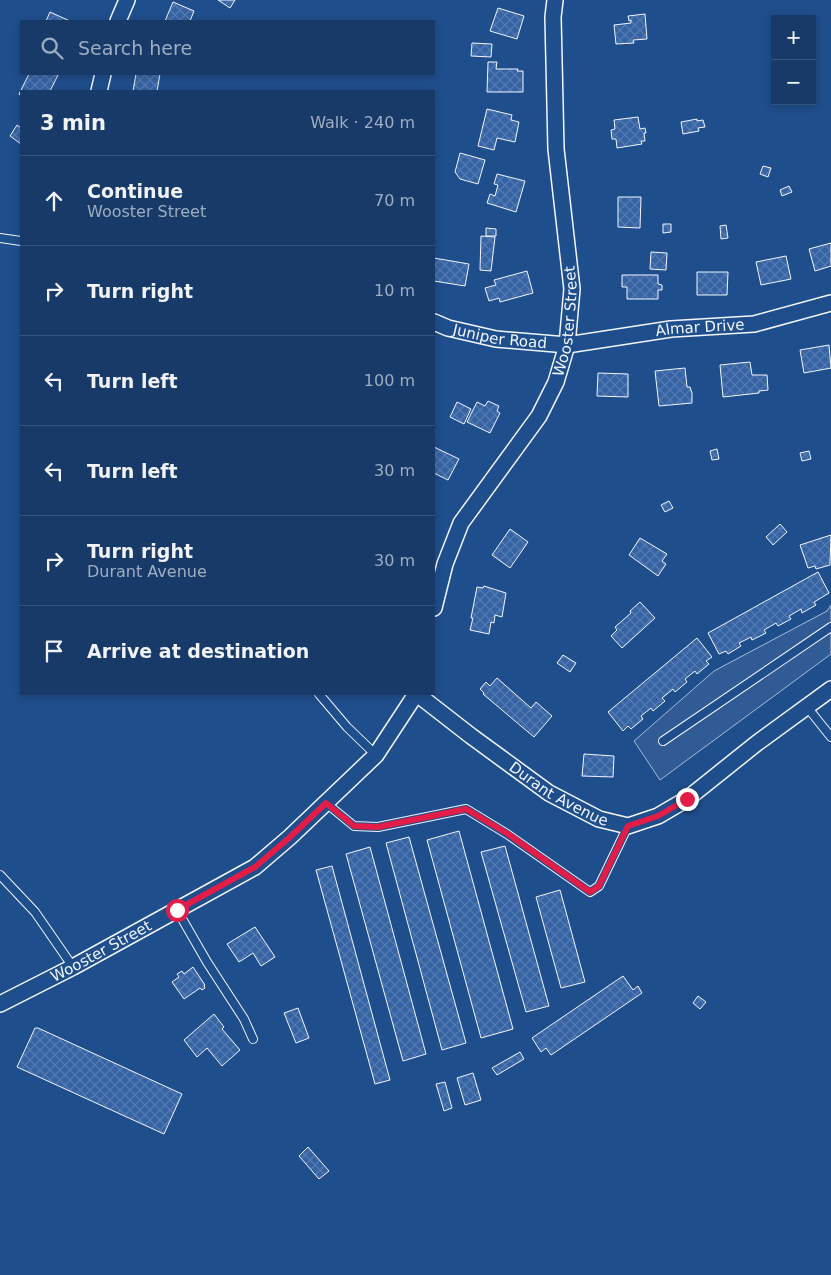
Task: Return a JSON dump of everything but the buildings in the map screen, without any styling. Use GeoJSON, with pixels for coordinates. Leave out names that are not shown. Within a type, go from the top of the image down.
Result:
{"type":"FeatureCollection","features":[{"type":"Feature","properties":{"kind":"street"},"geometry":{"type":"LineString","coordinates":[[118,20],[126,0]]}},
{"type":"Feature","properties":{"kind":"street","name":"Wooster Street"},"geometry":{"type":"LineString","coordinates":[[435,604],[445,564],[461,523],[539,416],[556,382],[567,345],[572,289],[556,149],[553,17],[555,0]]}},
{"type":"Feature","properties":{"kind":"street"},"geometry":{"type":"LineString","coordinates":[[99,90],[103,75]]}},
{"type":"Feature","properties":{"kind":"street","name":"Almar Drive"},"geometry":{"type":"LineString","coordinates":[[567,345],[671,329],[754,324],[831,303]]}},
{"type":"Feature","properties":{"kind":"street","name":"Juniper Road"},"geometry":{"type":"LineString","coordinates":[[435,322],[448,328],[496,339],[567,345]]}},
{"type":"Feature","properties":{"kind":"street","name":"Durant Avenue"},"geometry":{"type":"LineString","coordinates":[[418,695],[549,793],[599,819],[628,826],[658,816],[687,799],[757,743],[831,689]]}},
{"type":"Feature","properties":{"kind":"street","name":"Wooster Street"},"geometry":{"type":"LineString","coordinates":[[0,1004],[73,967],[255,867],[290,837],[376,755],[416,695]]}},
{"type":"Feature","properties":{"kind":"lane"},"geometry":{"type":"LineString","coordinates":[[0,238],[20,241]]}},
{"type":"Feature","properties":{"kind":"lane"},"geometry":{"type":"LineString","coordinates":[[663,741],[831,628]]}},
{"type":"Feature","properties":{"kind":"lane"},"geometry":{"type":"LineString","coordinates":[[320,695],[347,727],[376,755]]}},
{"type":"Feature","properties":{"kind":"lane"},"geometry":{"type":"LineString","coordinates":[[807,707],[831,736]]}},
{"type":"Feature","properties":{"kind":"lane"},"geometry":{"type":"LineString","coordinates":[[326,803],[354,826],[378,827],[466,809],[508,834],[590,892],[599,886],[628,826]]}},
{"type":"Feature","properties":{"kind":"lane"},"geometry":{"type":"LineString","coordinates":[[0,875],[35,912],[73,967]]}},
{"type":"Feature","properties":{"kind":"lane"},"geometry":{"type":"LineString","coordinates":[[177,910],[207,962],[244,1019],[253,1039]]}},
{"type":"Feature","properties":{"kind":"shaded area"},"geometry":{"type":"Polygon","coordinates":[[[831,605],[831,654],[660,780],[634,741],[714,671],[827,611],[831,605]]]}},
{"type":"Feature","properties":{"kind":"route"},"geometry":{"type":"LineString","coordinates":[[177,910],[255,867],[326,803],[354,826],[378,827],[466,809],[508,834],[590,892],[599,886],[628,826],[658,816],[687,799]]}}]}
